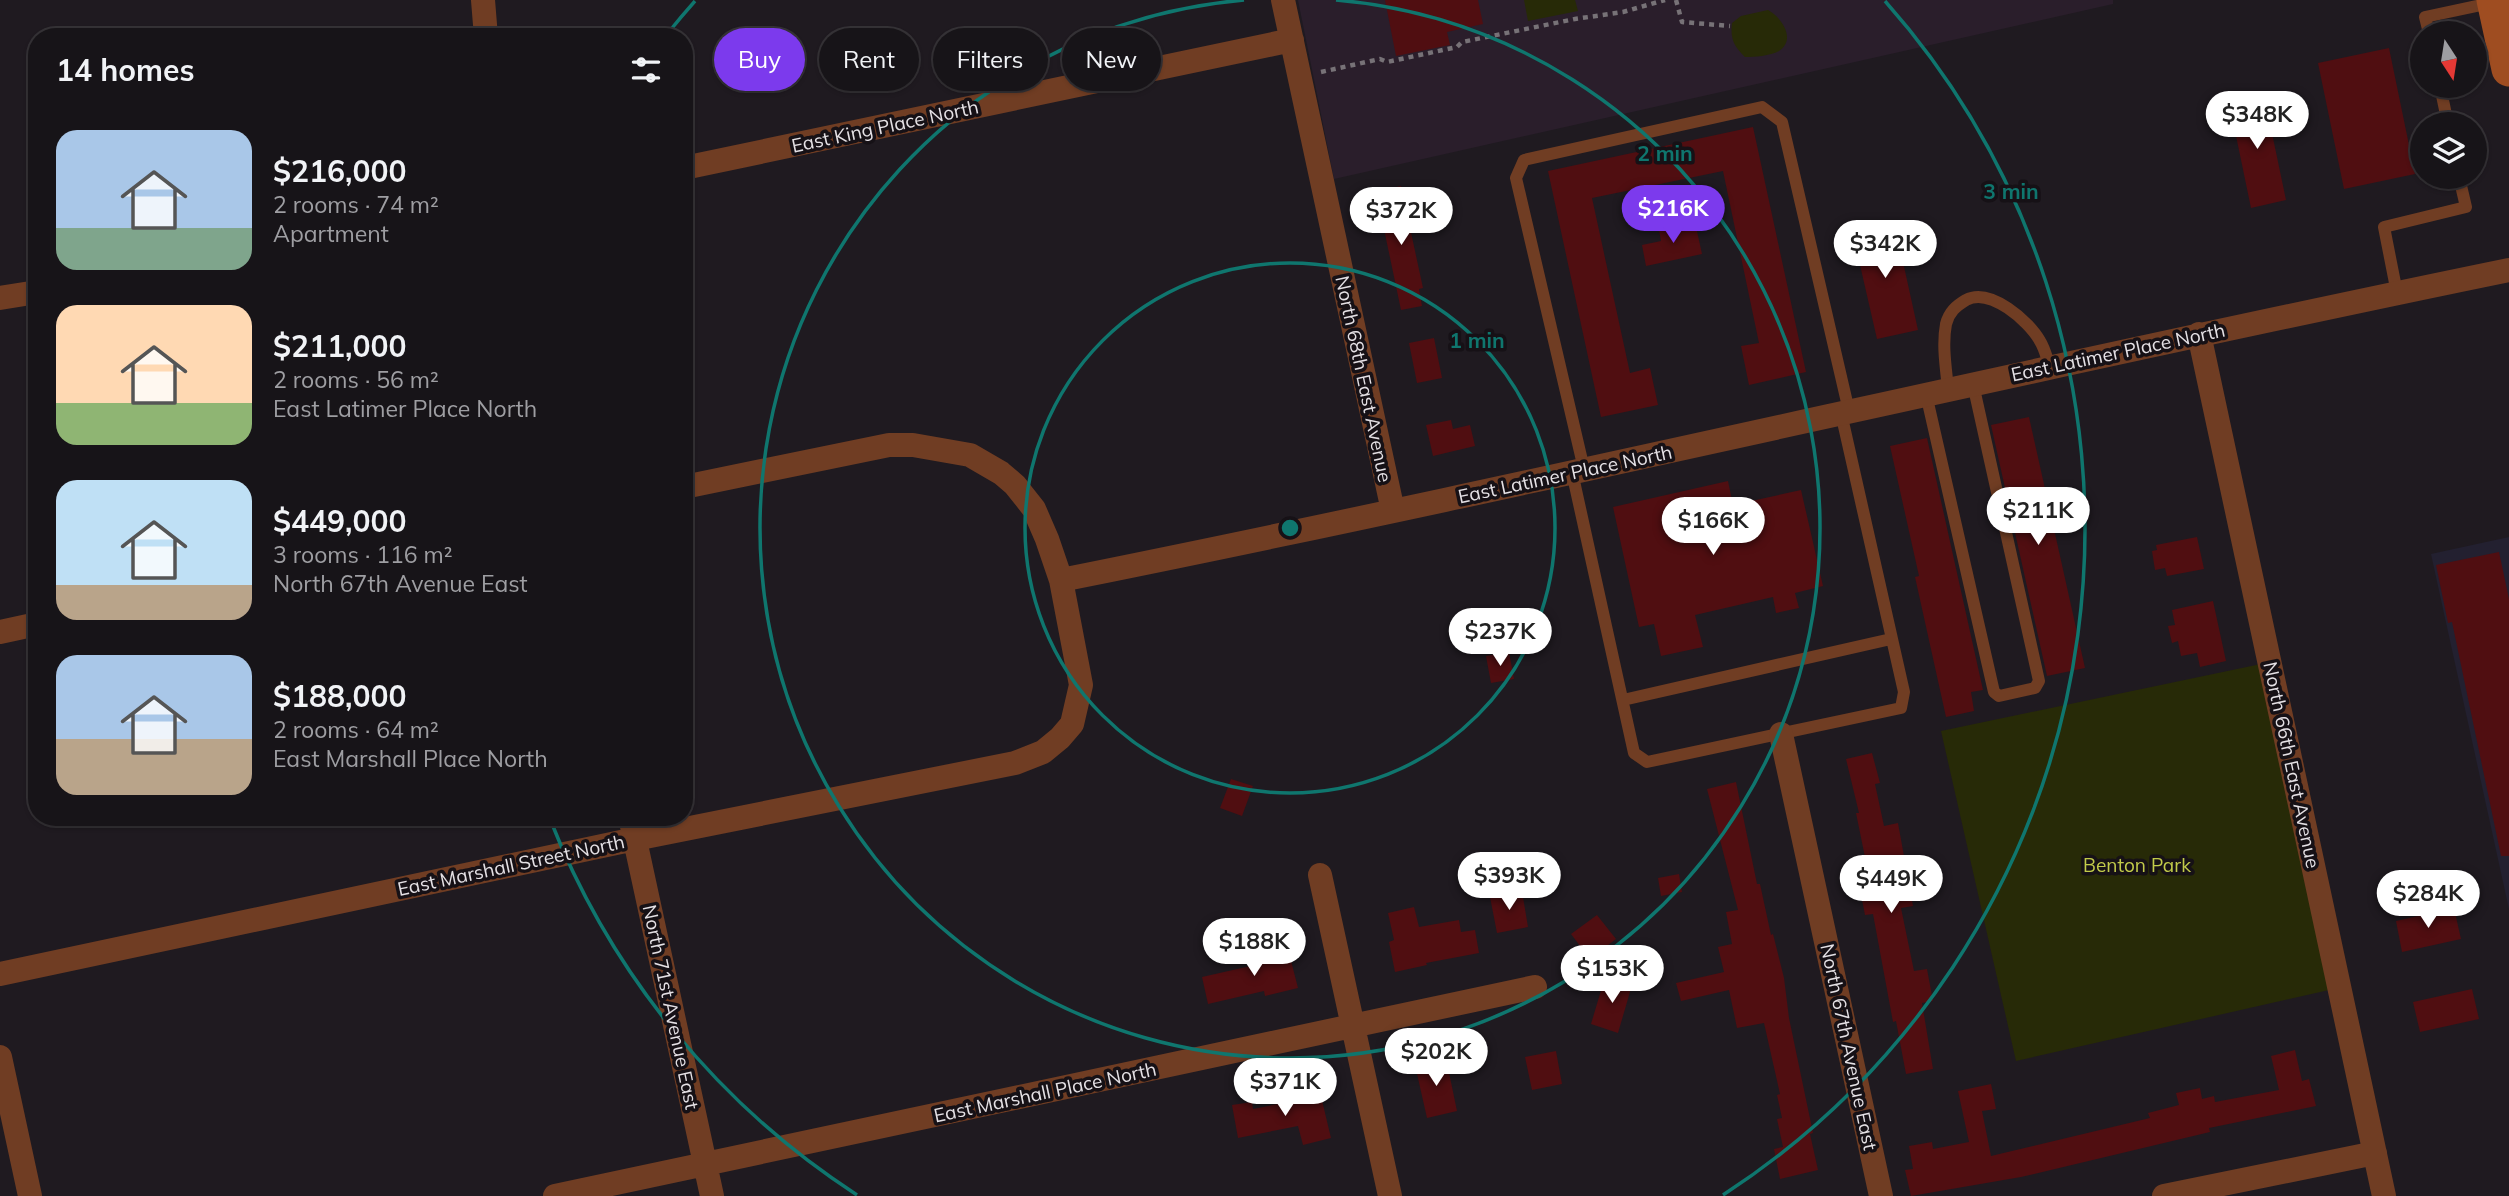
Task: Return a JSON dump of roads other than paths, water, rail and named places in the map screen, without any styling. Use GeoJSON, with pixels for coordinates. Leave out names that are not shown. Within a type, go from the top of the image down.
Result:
{"type":"FeatureCollection","features":[{"type":"Feature","properties":{"kind":"main road"},"geometry":{"type":"LineString","coordinates":[[2494,1],[2509,69]]}},
{"type":"Feature","properties":{"kind":"street"},"geometry":{"type":"LineString","coordinates":[[483,0],[485,28]]}},
{"type":"Feature","properties":{"kind":"street","name":"North 68th East Avenue"},"geometry":{"type":"LineString","coordinates":[[1283,0],[1393,511]]}},
{"type":"Feature","properties":{"kind":"street","name":"East King Place North"},"geometry":{"type":"LineString","coordinates":[[693,166],[1292,40]]}},
{"type":"Feature","properties":{"kind":"street","name":"East Latimer Place North"},"geometry":{"type":"LineString","coordinates":[[1061,580],[1393,511],[2199,334],[2509,270]]}},
{"type":"Feature","properties":{"kind":"street"},"geometry":{"type":"LineString","coordinates":[[0,298],[28,293]]}},
{"type":"Feature","properties":{"kind":"street","name":"North 66th East Avenue"},"geometry":{"type":"LineString","coordinates":[[2199,334],[2384,1196]]}},
{"type":"Feature","properties":{"kind":"street"},"geometry":{"type":"LineString","coordinates":[[693,485],[889,445],[913,445],[970,455],[1001,473],[1015,485],[1034,509],[1061,580]]}},
{"type":"Feature","properties":{"kind":"street","name":"East Marshall Street North"},"geometry":{"type":"LineString","coordinates":[[693,818],[1015,763],[1043,752],[1072,724],[1081,685],[1061,580]]}},
{"type":"Feature","properties":{"kind":"street"},"geometry":{"type":"LineString","coordinates":[[0,632],[28,626]]}},
{"type":"Feature","properties":{"kind":"street","name":"North 67th Avenue East"},"geometry":{"type":"LineString","coordinates":[[1781,734],[1881,1196]]}},
{"type":"Feature","properties":{"kind":"street","name":"East Marshall Street North"},"geometry":{"type":"LineString","coordinates":[[0,974],[632,828]]}},
{"type":"Feature","properties":{"kind":"street","name":"North 71st Avenue East"},"geometry":{"type":"LineString","coordinates":[[632,828],[712,1196]]}},
{"type":"Feature","properties":{"kind":"street"},"geometry":{"type":"LineString","coordinates":[[1320,875],[1390,1196]]}},
{"type":"Feature","properties":{"kind":"street","name":"East Marshall Place North"},"geometry":{"type":"LineString","coordinates":[[555,1196],[1535,987]]}},
{"type":"Feature","properties":{"kind":"street"},"geometry":{"type":"LineString","coordinates":[[0,1056],[30,1196]]}},
{"type":"Feature","properties":{"kind":"street"},"geometry":{"type":"LineString","coordinates":[[2164,1196],[2375,1153]]}},
{"type":"Feature","properties":{"kind":"lane"},"geometry":{"type":"LineString","coordinates":[[2426,21],[2425,17],[2494,1]]}},
{"type":"Feature","properties":{"kind":"lane"},"geometry":{"type":"LineString","coordinates":[[1762,107],[1782,122],[1845,412],[1904,692],[1900,708],[1647,762],[1634,753],[1516,178],[1524,160],[1762,107]]}},
{"type":"Feature","properties":{"kind":"lane"},"geometry":{"type":"LineString","coordinates":[[2397,293],[2384,227],[2466,207],[2462,189]]}},
{"type":"Feature","properties":{"kind":"lane"},"geometry":{"type":"LineString","coordinates":[[1973,384],[2039,681],[2035,688],[1999,696],[1994,692],[1937,392],[1945,358],[1946,323],[1954,307],[1972,297],[1990,297],[2021,318],[2040,341],[2050,367]]}},
{"type":"Feature","properties":{"kind":"lane"},"geometry":{"type":"LineString","coordinates":[[1623,700],[1891,639]]}},
{"type":"Feature","properties":{"kind":"park label","name":"Benton Park"},"geometry":{"type":"Point","coordinates":[2137,865]}}]}
